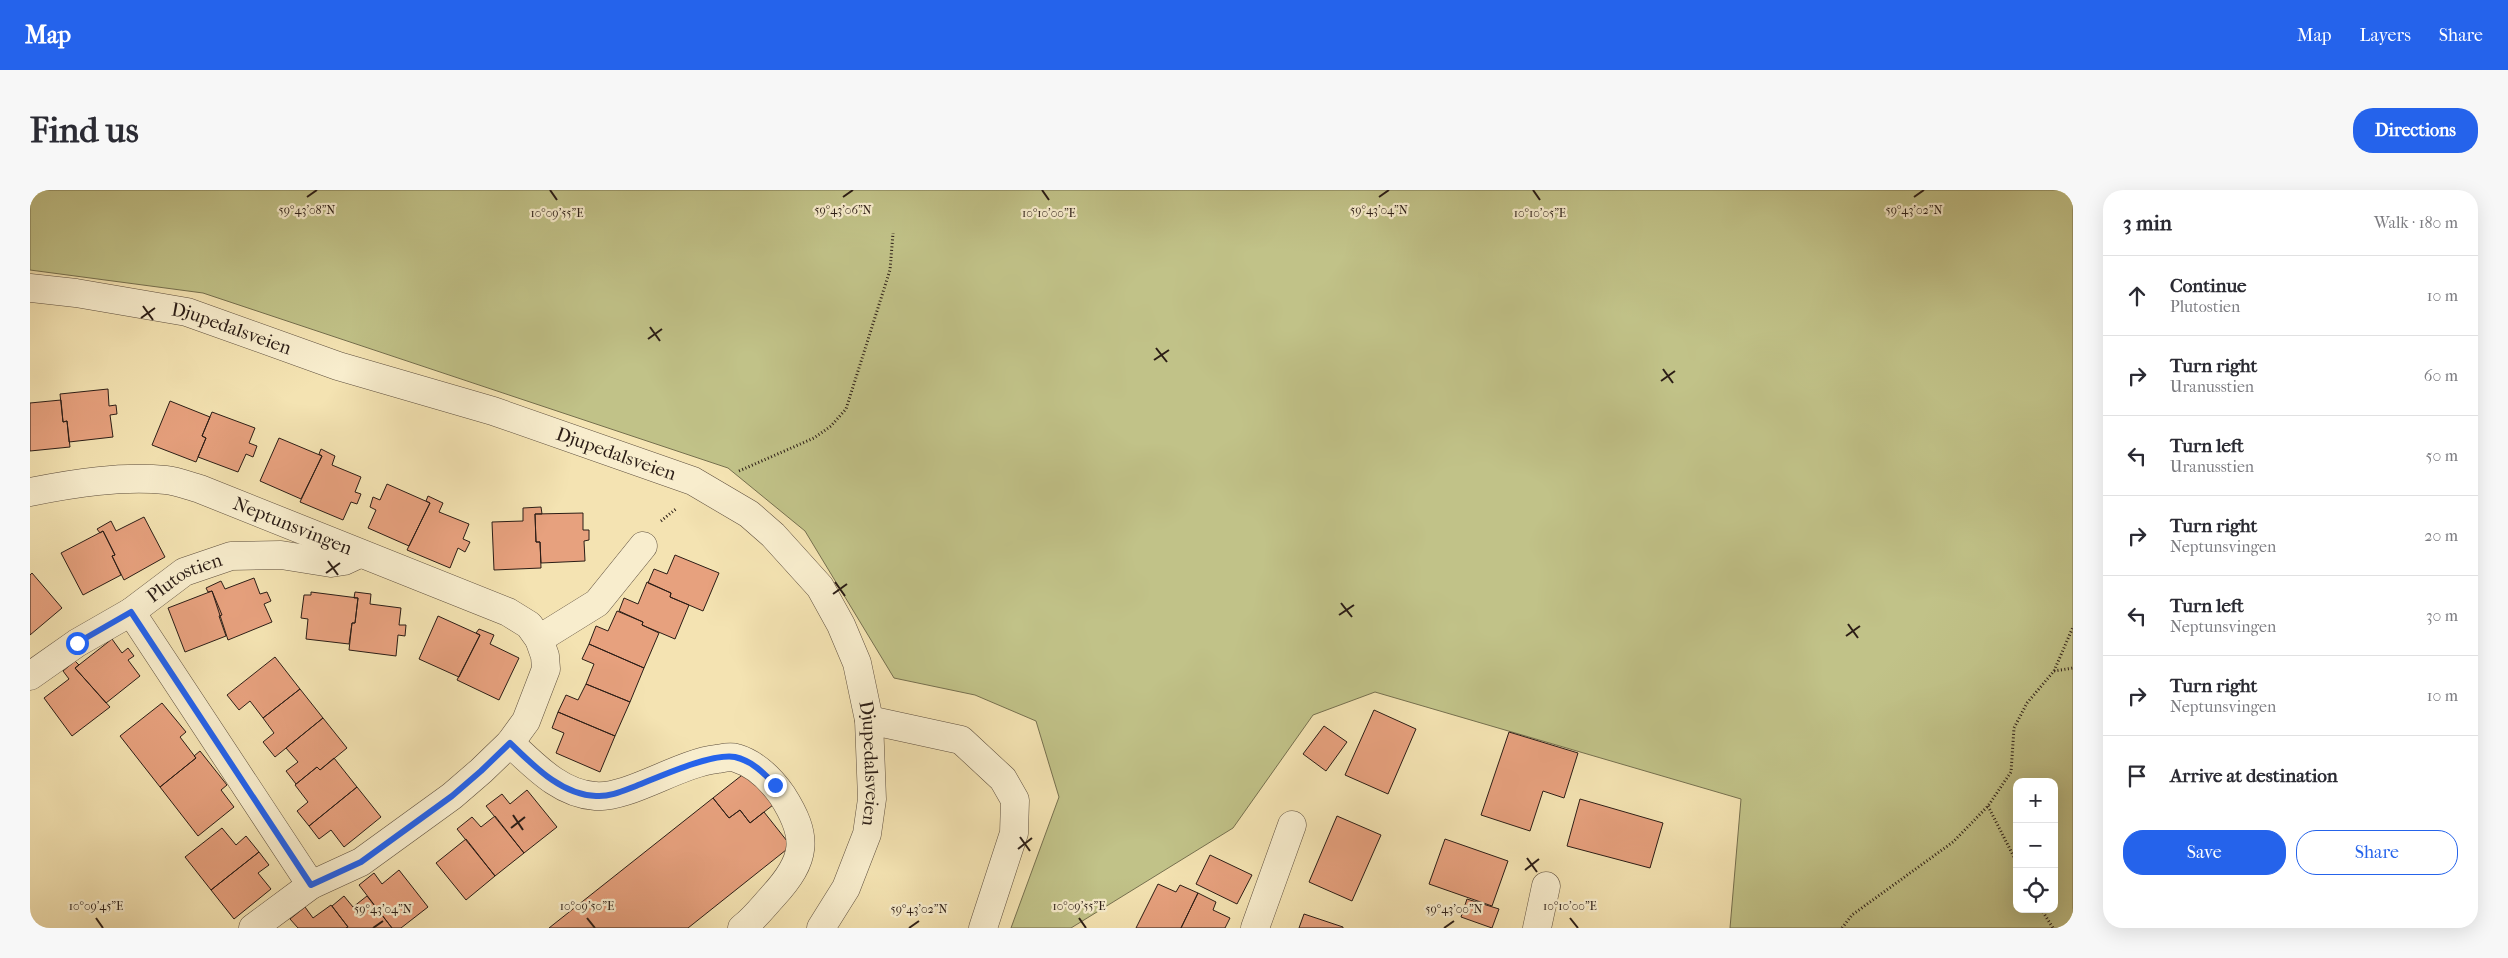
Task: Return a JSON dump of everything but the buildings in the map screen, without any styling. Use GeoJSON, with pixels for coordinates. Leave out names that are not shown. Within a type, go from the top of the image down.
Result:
{"type":"FeatureCollection","features":[{"type":"Feature","properties":{"kind":"street","name":"Djupedalsveien"},"geometry":{"type":"LineString","coordinates":[[30,288],[76,293],[187,312],[338,366],[493,411],[693,481],[755,519],[796,559],[820,587],[841,625],[857,663],[869,720],[872,799],[867,834],[846,888],[821,928]]}},
{"type":"Feature","properties":{"kind":"street","name":"Neptunsvingen"},"geometry":{"type":"LineString","coordinates":[[30,492],[78,482],[120,479],[168,480],[200,489],[508,612],[529,625],[539,639],[546,656],[546,669],[526,721],[510,743],[452,796],[361,862],[311,885],[253,928]]}},
{"type":"Feature","properties":{"kind":"street"},"geometry":{"type":"LineString","coordinates":[[539,639],[597,603],[643,546]]}},
{"type":"Feature","properties":{"kind":"street","name":"Plutostien"},"geometry":{"type":"LineString","coordinates":[[30,676],[77,643],[131,612],[184,572],[231,556],[281,555],[331,563],[344,561],[359,554]]}},
{"type":"Feature","properties":{"kind":"street"},"geometry":{"type":"LineString","coordinates":[[131,612],[311,885]]}},
{"type":"Feature","properties":{"kind":"street"},"geometry":{"type":"LineString","coordinates":[[869,720],[961,740],[1003,779],[1015,800],[1014,833],[983,928]]}},
{"type":"Feature","properties":{"kind":"street"},"geometry":{"type":"LineString","coordinates":[[510,743],[555,782],[578,793],[595,796],[616,794],[678,769],[709,760],[734,757],[751,764],[763,772],[775,785],[793,812],[800,829],[801,848],[791,876],[742,928]]}},
{"type":"Feature","properties":{"kind":"street"},"geometry":{"type":"LineString","coordinates":[[1255,928],[1292,825]]}},
{"type":"Feature","properties":{"kind":"street"},"geometry":{"type":"LineString","coordinates":[[1537,928],[1546,886]]}},
{"type":"Feature","properties":{"kind":"path"},"geometry":{"type":"LineString","coordinates":[[739,471],[814,438],[831,426],[846,409],[890,270],[893,232]]}},
{"type":"Feature","properties":{"kind":"path"},"geometry":{"type":"LineString","coordinates":[[1842,928],[1852,916],[1953,842],[1988,806],[2011,772],[2014,728],[2027,703],[2054,671],[2073,627]]}},
{"type":"Feature","properties":{"kind":"path"},"geometry":{"type":"LineString","coordinates":[[2054,671],[2073,668]]}},
{"type":"Feature","properties":{"kind":"path"},"geometry":{"type":"LineString","coordinates":[[1988,806],[2013,855]]}},
{"type":"Feature","properties":{"kind":"path"},"geometry":{"type":"LineString","coordinates":[[2044,913],[2053,928]]}},
{"type":"Feature","properties":{"kind":"green space"},"geometry":{"type":"Polygon","coordinates":[[[30,190],[2073,190],[2073,928],[1730,928],[1741,799],[1375,692],[1313,715],[1233,828],[1071,928],[1011,928],[1059,797],[1036,721],[975,695],[894,678],[805,531],[728,468],[203,293],[30,270],[30,190]]]}},
{"type":"Feature","properties":{"kind":"route"},"geometry":{"type":"LineString","coordinates":[[77,643],[131,612],[311,885],[361,862],[452,796],[510,743],[555,782],[578,793],[595,796],[616,794],[678,769],[709,760],[734,757],[751,764],[763,772],[775,785]]}}]}
